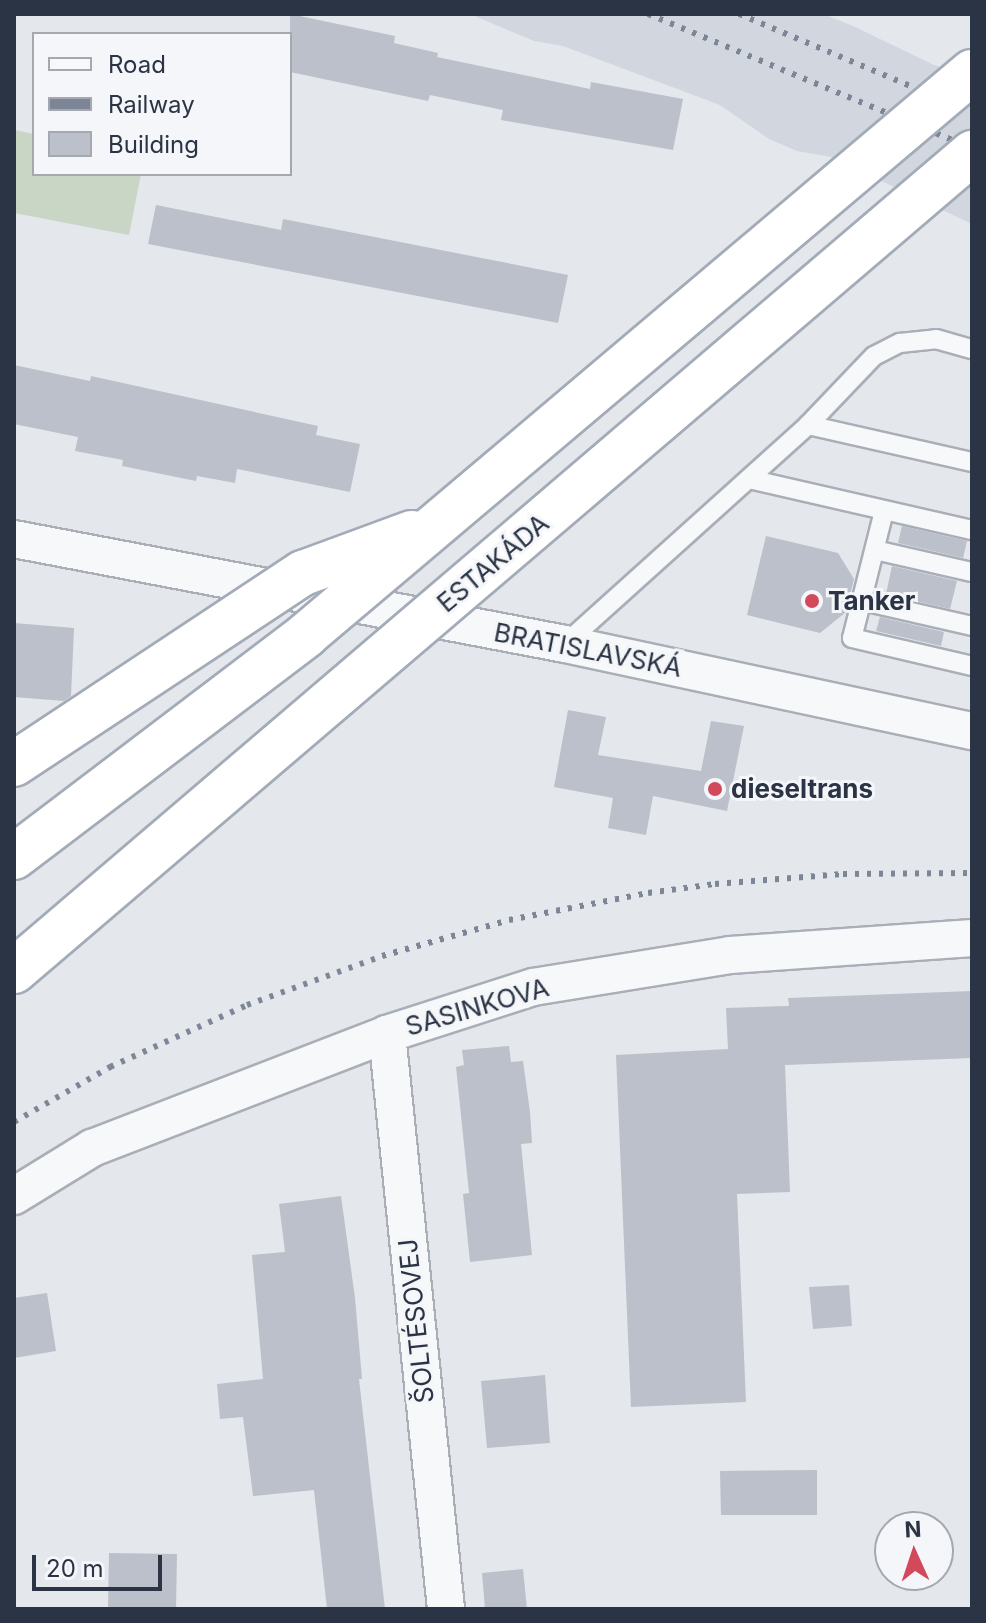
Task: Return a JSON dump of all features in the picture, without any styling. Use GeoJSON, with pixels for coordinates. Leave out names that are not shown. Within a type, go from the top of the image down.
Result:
{"type":"FeatureCollection","features":[{"type":"Feature","properties":{"kind":"main road"},"geometry":{"type":"LineString","coordinates":[[14,857],[306,635],[972,72]]}},
{"type":"Feature","properties":{"kind":"main road","name":"ESTAKÁDA"},"geometry":{"type":"LineString","coordinates":[[14,971],[972,153]]}},
{"type":"Feature","properties":{"kind":"main road"},"geometry":{"type":"LineString","coordinates":[[14,764],[303,573],[441,523]]}},
{"type":"Feature","properties":{"kind":"street","name":"BRATISLAVSKÁ"},"geometry":{"type":"LineString","coordinates":[[14,539],[565,644],[972,731]]}},
{"type":"Feature","properties":{"kind":"street","name":"SASINKOVA"},"geometry":{"type":"LineString","coordinates":[[14,1196],[92,1148],[387,1034],[533,987],[730,955],[972,938]]}},
{"type":"Feature","properties":{"kind":"street","name":"ŠOLTÉSOVEJ"},"geometry":{"type":"LineString","coordinates":[[387,1034],[446,1609]]}},
{"type":"Feature","properties":{"kind":"lane"},"geometry":{"type":"LineString","coordinates":[[565,644],[808,425],[874,356],[900,343],[936,339],[972,349]]}},
{"type":"Feature","properties":{"kind":"lane"},"geometry":{"type":"LineString","coordinates":[[808,425],[972,462]]}},
{"type":"Feature","properties":{"kind":"lane"},"geometry":{"type":"LineString","coordinates":[[749,479],[972,530]]}},
{"type":"Feature","properties":{"kind":"lane"},"geometry":{"type":"LineString","coordinates":[[884,511],[852,638],[972,666]]}},
{"type":"Feature","properties":{"kind":"lane"},"geometry":{"type":"LineString","coordinates":[[875,550],[972,572]]}},
{"type":"Feature","properties":{"kind":"lane"},"geometry":{"type":"LineString","coordinates":[[863,601],[972,626]]}},
{"type":"Feature","properties":{"kind":"shaded area"},"geometry":{"type":"Polygon","coordinates":[[[470,14],[823,14],[853,26],[932,64],[972,79],[972,224],[831,157],[797,151],[769,139],[720,105],[563,46],[534,41],[470,14]]]}},
{"type":"Feature","properties":{"kind":"green space"},"geometry":{"type":"Polygon","coordinates":[[[15,130],[32,134],[32,176],[141,176],[129,235],[14,213],[15,130]]]}},
{"type":"Feature","properties":{"kind":"building"},"geometry":{"type":"Polygon","coordinates":[[[290,14],[395,36],[394,43],[438,53],[437,57],[590,89],[591,82],[683,99],[673,150],[501,120],[503,110],[430,95],[428,101],[292,72],[290,14]]]}},
{"type":"Feature","properties":{"kind":"building"},"geometry":{"type":"Polygon","coordinates":[[[156,205],[281,230],[283,219],[568,275],[558,323],[148,244],[156,205]]]}},
{"type":"Feature","properties":{"kind":"building"},"geometry":{"type":"Polygon","coordinates":[[[14,365],[90,381],[91,376],[318,426],[316,435],[360,444],[350,492],[237,469],[235,483],[197,476],[196,481],[122,466],[123,460],[75,451],[78,437],[14,424],[14,365]]]}},
{"type":"Feature","properties":{"kind":"building"},"geometry":{"type":"Polygon","coordinates":[[[902,526],[967,541],[963,558],[898,543],[902,526]]]}},
{"type":"Feature","properties":{"kind":"building"},"geometry":{"type":"Polygon","coordinates":[[[766,536],[838,553],[854,579],[846,612],[820,633],[747,615],[766,536]]]}},
{"type":"Feature","properties":{"kind":"building"},"geometry":{"type":"Polygon","coordinates":[[[892,566],[957,581],[950,609],[886,594],[892,566]]]}},
{"type":"Feature","properties":{"kind":"building"},"geometry":{"type":"Polygon","coordinates":[[[880,617],[944,632],[941,646],[876,631],[880,617]]]}},
{"type":"Feature","properties":{"kind":"building"},"geometry":{"type":"Polygon","coordinates":[[[14,623],[74,628],[71,696],[64,701],[14,697],[14,623]]]}},
{"type":"Feature","properties":{"kind":"building"},"geometry":{"type":"Polygon","coordinates":[[[568,710],[606,717],[598,755],[701,771],[711,721],[744,726],[727,811],[653,796],[646,835],[608,828],[613,798],[554,787],[568,710]]]}},
{"type":"Feature","properties":{"kind":"building"},"geometry":{"type":"Polygon","coordinates":[[[972,991],[972,1058],[785,1065],[790,1192],[737,1194],[746,1402],[631,1407],[616,1055],[728,1049],[726,1008],[789,1006],[788,998],[972,991]]]}},
{"type":"Feature","properties":{"kind":"building"},"geometry":{"type":"Polygon","coordinates":[[[509,1046],[511,1062],[523,1061],[530,1112],[532,1143],[521,1144],[532,1255],[470,1262],[463,1194],[469,1193],[456,1067],[464,1065],[462,1050],[509,1046]]]}},
{"type":"Feature","properties":{"kind":"building"},"geometry":{"type":"Polygon","coordinates":[[[341,1196],[355,1298],[362,1379],[359,1379],[385,1609],[327,1609],[314,1490],[253,1496],[243,1417],[220,1419],[217,1384],[263,1379],[252,1255],[285,1252],[279,1204],[341,1196]]]}},
{"type":"Feature","properties":{"kind":"building"},"geometry":{"type":"Polygon","coordinates":[[[849,1285],[852,1326],[813,1329],[809,1287],[849,1285]]]}},
{"type":"Feature","properties":{"kind":"building"},"geometry":{"type":"Polygon","coordinates":[[[47,1293],[56,1351],[14,1358],[14,1298],[47,1293]]]}},
{"type":"Feature","properties":{"kind":"building"},"geometry":{"type":"Polygon","coordinates":[[[545,1375],[550,1443],[487,1448],[481,1381],[545,1375]]]}},
{"type":"Feature","properties":{"kind":"building"},"geometry":{"type":"Polygon","coordinates":[[[817,1470],[817,1515],[721,1515],[720,1471],[817,1470]]]}},
{"type":"Feature","properties":{"kind":"building"},"geometry":{"type":"Polygon","coordinates":[[[109,1553],[177,1554],[176,1609],[108,1609],[109,1553]]]}},
{"type":"Feature","properties":{"kind":"building"},"geometry":{"type":"Polygon","coordinates":[[[523,1569],[527,1609],[485,1609],[482,1573],[523,1569]]]}},
{"type":"Feature","properties":{"kind":"railway"},"geometry":{"type":"LineString","coordinates":[[648,14],[972,148]]}},
{"type":"Feature","properties":{"kind":"railway"},"geometry":{"type":"LineString","coordinates":[[739,14],[972,112]]}},
{"type":"Feature","properties":{"kind":"railway"},"geometry":{"type":"LineString","coordinates":[[14,1122],[110,1067],[247,1005],[382,956],[509,920],[648,893],[715,884],[843,874],[972,873]]}},
{"type":"Feature","properties":{"kind":"place","name":"Tanker"},"geometry":{"type":"Point","coordinates":[812,601]}},
{"type":"Feature","properties":{"kind":"place","name":"dieseltrans"},"geometry":{"type":"Point","coordinates":[715,789]}}]}
